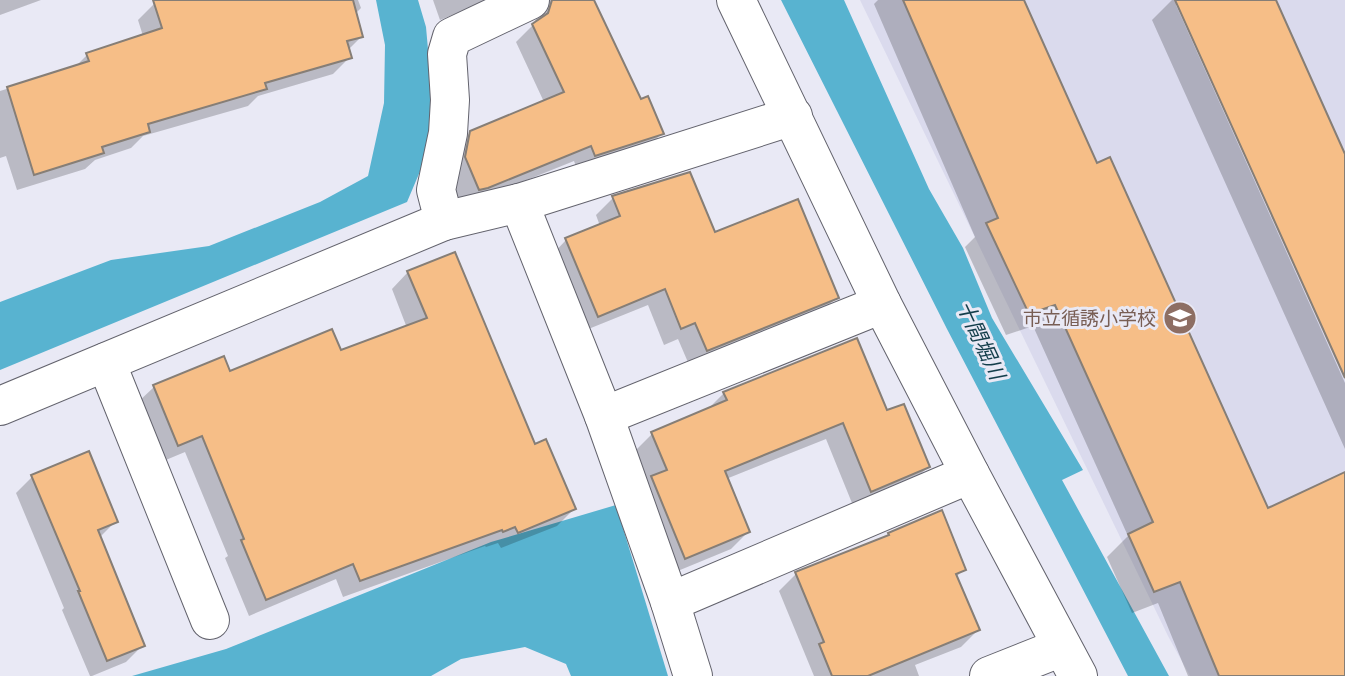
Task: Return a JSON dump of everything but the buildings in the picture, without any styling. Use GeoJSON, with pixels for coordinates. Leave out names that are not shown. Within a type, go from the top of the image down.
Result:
{"type":"FeatureCollection","features":[{"type":"Feature","properties":{"kind":"street"},"geometry":{"type":"LineString","coordinates":[[444,220],[436,190],[448,133],[450,100],[447,54],[452,37],[530,0]]}},
{"type":"Feature","properties":{"kind":"street"},"geometry":{"type":"LineString","coordinates":[[736,0],[882,304],[1070,661],[989,676]]}},
{"type":"Feature","properties":{"kind":"street"},"geometry":{"type":"LineString","coordinates":[[0,406],[444,220],[519,202],[793,116]]}},
{"type":"Feature","properties":{"kind":"street"},"geometry":{"type":"LineString","coordinates":[[519,202],[604,416],[670,602],[692,676]]}},
{"type":"Feature","properties":{"kind":"street"},"geometry":{"type":"LineString","coordinates":[[604,416],[882,304]]}},
{"type":"Feature","properties":{"kind":"street"},"geometry":{"type":"LineString","coordinates":[[106,362],[209,620]]}},
{"type":"Feature","properties":{"kind":"street"},"geometry":{"type":"LineString","coordinates":[[670,602],[970,474]]}},
{"type":"Feature","properties":{"kind":"shaded area","name":"市立循誘小学校"},"geometry":{"type":"Polygon","coordinates":[[[860,0],[1345,0],[1345,676],[1190,676],[1168,636],[860,0]]]}},
{"type":"Feature","properties":{"kind":"water"},"geometry":{"type":"Polygon","coordinates":[[[376,0],[418,0],[426,27],[435,128],[407,202],[0,370],[0,302],[111,260],[209,246],[320,202],[368,176],[384,103],[385,45],[376,0]]]}},
{"type":"Feature","properties":{"kind":"water","name":"十間堀川"},"geometry":{"type":"Polygon","coordinates":[[[781,0],[844,0],[929,189],[963,248],[992,318],[1083,470],[1062,480],[1169,676],[1128,676],[947,329],[781,0]]]}},
{"type":"Feature","properties":{"kind":"water"},"geometry":{"type":"Polygon","coordinates":[[[616,505],[668,676],[571,676],[566,664],[525,647],[461,659],[431,676],[132,676],[226,649],[491,542],[616,505]]]}},
{"type":"Feature","properties":{"kind":"place","name":"市立循誘小学校"},"geometry":{"type":"Point","coordinates":[1180,318]}}]}
